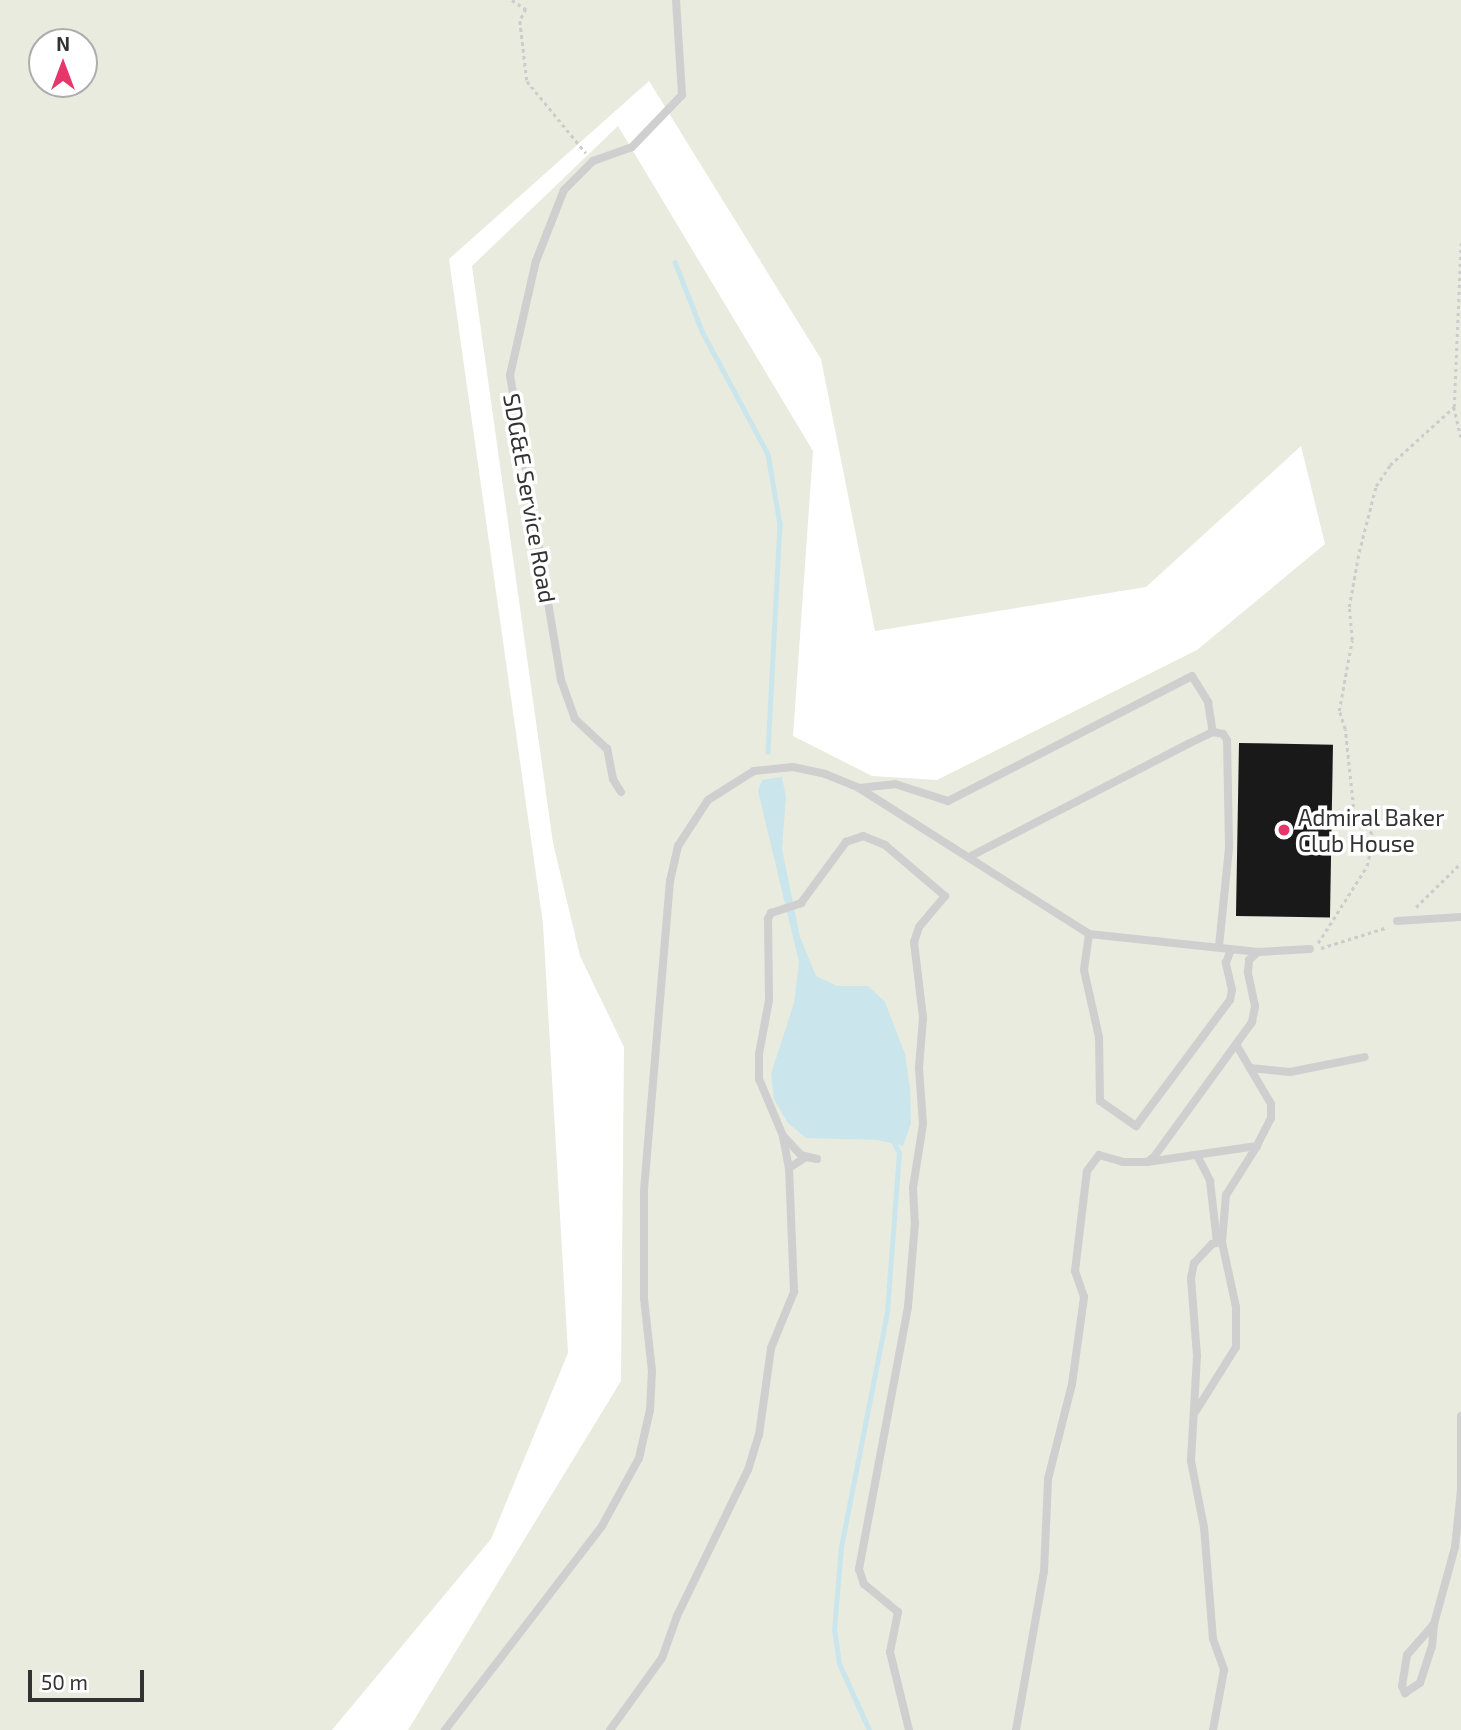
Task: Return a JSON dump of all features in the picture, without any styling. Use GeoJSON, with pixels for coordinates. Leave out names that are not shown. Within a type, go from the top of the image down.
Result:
{"type":"FeatureCollection","features":[{"type":"Feature","properties":{"kind":"lane","name":"SDG&E Service Road"},"geometry":{"type":"LineString","coordinates":[[621,792],[612,779],[607,749],[575,719],[561,680],[510,375],[548,223],[564,190],[593,161],[632,147],[682,95],[676,0]]}},
{"type":"Feature","properties":{"kind":"lane"},"geometry":{"type":"LineString","coordinates":[[859,788],[895,784],[948,801],[1192,676],[1208,702],[1213,732]]}},
{"type":"Feature","properties":{"kind":"lane"},"geometry":{"type":"LineString","coordinates":[[971,856],[1213,732]]}},
{"type":"Feature","properties":{"kind":"lane"},"geometry":{"type":"LineString","coordinates":[[1213,732],[1227,740],[1228,767],[1229,848],[1219,947]]}},
{"type":"Feature","properties":{"kind":"lane"},"geometry":{"type":"LineString","coordinates":[[445,1730],[602,1526],[639,1458],[650,1410],[652,1371],[644,1299],[644,1190],[670,881],[678,846],[708,800],[754,771],[793,767],[859,788],[971,856],[1089,934],[1258,952],[1310,949]]}},
{"type":"Feature","properties":{"kind":"lane"},"geometry":{"type":"LineString","coordinates":[[610,1730],[662,1658],[677,1616],[709,1557],[755,1452],[771,1348],[794,1292],[789,1168],[783,1136],[764,1096],[758,1064],[769,1000],[768,919],[778,911],[794,907],[819,884],[846,842],[863,836],[885,845],[945,896],[919,927],[914,942],[923,1018],[919,1068],[923,1124],[913,1188],[915,1223],[908,1307],[859,1569],[864,1584],[898,1612],[890,1652],[909,1730]]}},
{"type":"Feature","properties":{"kind":"lane"},"geometry":{"type":"LineString","coordinates":[[1398,921],[1461,917]]}},
{"type":"Feature","properties":{"kind":"lane"},"geometry":{"type":"LineString","coordinates":[[1089,934],[1084,970],[1099,1037],[1100,1101],[1136,1126],[1230,1000],[1232,990],[1226,962],[1231,949]]}},
{"type":"Feature","properties":{"kind":"lane"},"geometry":{"type":"LineString","coordinates":[[1147,1162],[1237,1046],[1252,1022],[1255,1006],[1248,972],[1250,960],[1258,952]]}},
{"type":"Feature","properties":{"kind":"lane"},"geometry":{"type":"LineString","coordinates":[[1213,1730],[1224,1670],[1213,1639],[1204,1527],[1191,1461],[1196,1411],[1197,1356],[1191,1269],[1219,1242],[1226,1195],[1257,1146],[1271,1110],[1237,1046]]}},
{"type":"Feature","properties":{"kind":"lane"},"geometry":{"type":"LineString","coordinates":[[1250,1068],[1290,1072],[1365,1057]]}},
{"type":"Feature","properties":{"kind":"lane"},"geometry":{"type":"LineString","coordinates":[[783,1136],[806,1157],[789,1168]]}},
{"type":"Feature","properties":{"kind":"lane"},"geometry":{"type":"LineString","coordinates":[[1016,1730],[1044,1572],[1048,1479],[1072,1384],[1084,1297],[1076,1271],[1087,1171],[1100,1155],[1123,1162],[1147,1162],[1198,1157],[1257,1146]]}},
{"type":"Feature","properties":{"kind":"lane"},"geometry":{"type":"LineString","coordinates":[[1196,1411],[1236,1347],[1236,1307],[1219,1242],[1210,1181],[1198,1157]]}},
{"type":"Feature","properties":{"kind":"lane"},"geometry":{"type":"LineString","coordinates":[[1434,1624],[1407,1655],[1402,1686],[1405,1693],[1416,1688],[1424,1673],[1455,1546],[1461,1490],[1461,1416]]}},
{"type":"Feature","properties":{"kind":"path"},"geometry":{"type":"LineString","coordinates":[[512,0],[526,9],[520,20],[527,81],[593,161]]}},
{"type":"Feature","properties":{"kind":"path"},"geometry":{"type":"LineString","coordinates":[[1461,243],[1454,407],[1461,437]]}},
{"type":"Feature","properties":{"kind":"path"},"geometry":{"type":"LineString","coordinates":[[1310,949],[1351,894],[1367,866],[1372,842],[1372,834],[1354,814],[1345,729],[1339,711],[1352,640],[1349,607],[1373,494],[1390,465],[1454,407]]}},
{"type":"Feature","properties":{"kind":"path"},"geometry":{"type":"LineString","coordinates":[[1310,949],[1360,940],[1398,921],[1461,863]]}},
{"type":"Feature","properties":{"kind":"shaded area"},"geometry":{"type":"Polygon","coordinates":[[[0,0],[1461,0],[1461,1730],[408,1730],[621,1381],[624,1047],[580,956],[553,843],[472,266],[618,126],[813,451],[793,736],[872,776],[937,780],[1197,650],[1325,544],[1301,446],[1146,587],[875,631],[821,359],[649,81],[449,259],[543,924],[568,1353],[491,1539],[332,1730],[0,1730],[0,0]]]}},
{"type":"Feature","properties":{"kind":"water"},"geometry":{"type":"Polygon","coordinates":[[[782,777],[786,797],[782,849],[800,937],[816,976],[837,986],[868,986],[885,1002],[905,1054],[910,1089],[911,1123],[903,1146],[877,1140],[806,1138],[788,1123],[774,1099],[771,1074],[794,1003],[799,962],[758,791],[762,780],[782,777]]]}},
{"type":"Feature","properties":{"kind":"building","name":"Admiral Baker Club House"},"geometry":{"type":"Polygon","coordinates":[[[1239,743],[1333,745],[1330,918],[1236,916],[1239,743]]]}},
{"type":"Feature","properties":{"kind":"waterway"},"geometry":{"type":"LineString","coordinates":[[675,262],[702,331],[768,454],[780,524],[768,752]]}},
{"type":"Feature","properties":{"kind":"waterway"},"geometry":{"type":"LineString","coordinates":[[869,1730],[839,1664],[834,1630],[841,1547],[887,1312],[899,1153],[892,1140]]}},
{"type":"Feature","properties":{"kind":"place","name":"Admiral Baker Club House"},"geometry":{"type":"Point","coordinates":[1284,830]}}]}
